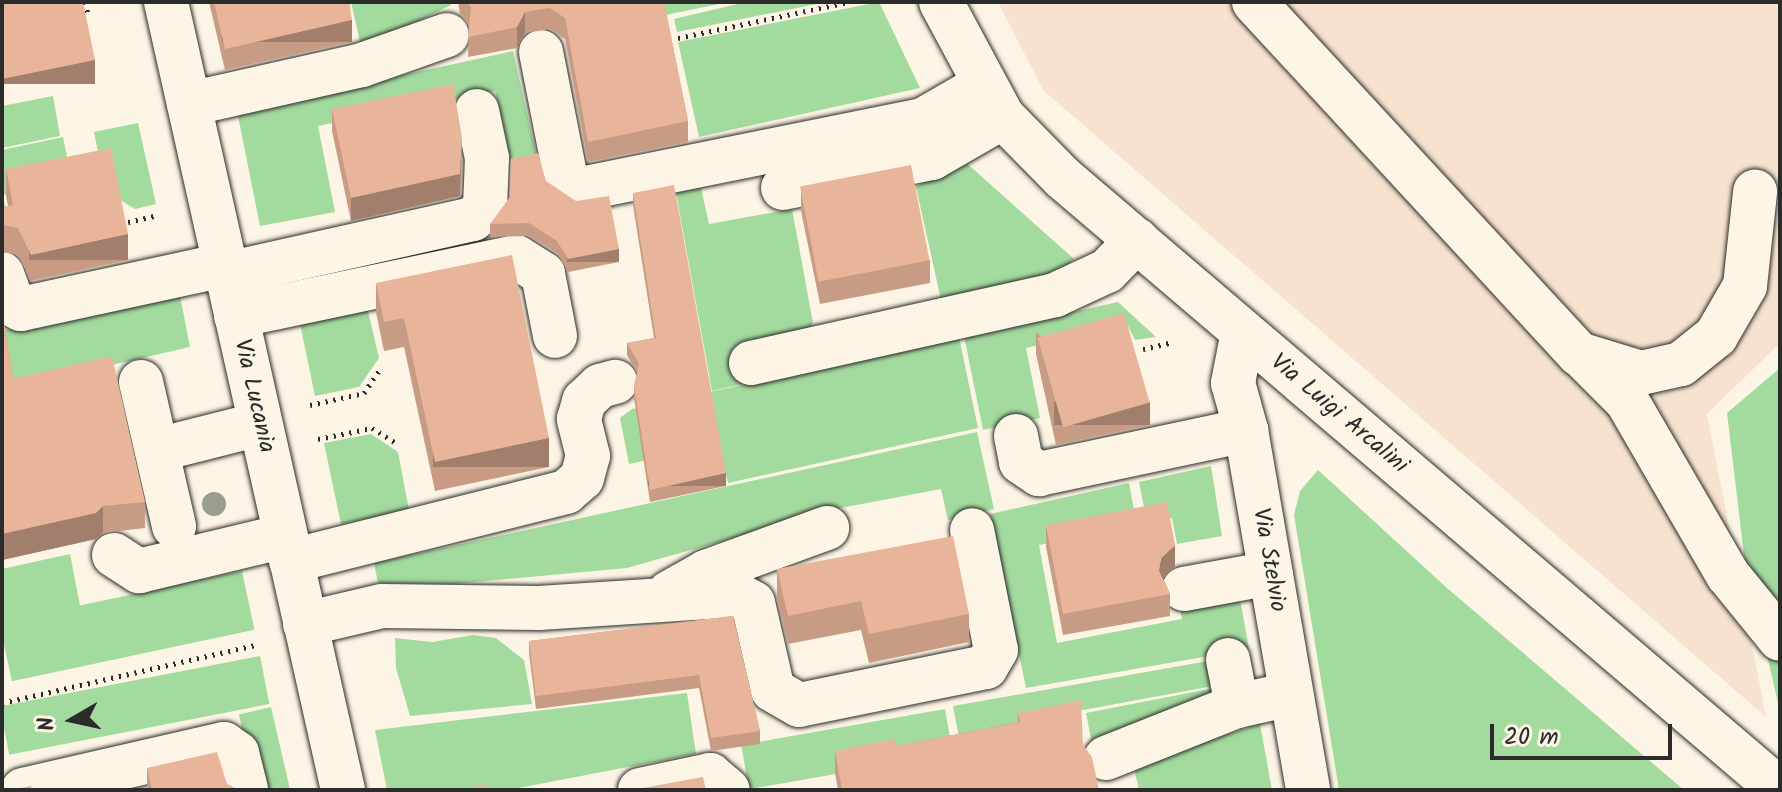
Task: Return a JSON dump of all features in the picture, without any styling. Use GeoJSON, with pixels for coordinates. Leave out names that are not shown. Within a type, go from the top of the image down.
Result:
{"type":"FeatureCollection","features":[{"type":"Feature","properties":{"kind":"street","name":"Via Lucania"},"geometry":{"type":"LineString","coordinates":[[166,2],[343,790]]}},
{"type":"Feature","properties":{"kind":"street","name":"Via Luigi Arcalini"},"geometry":{"type":"LineString","coordinates":[[941,2],[992,101],[1137,240],[1780,790]]}},
{"type":"Feature","properties":{"kind":"street"},"geometry":{"type":"LineString","coordinates":[[1254,2],[1579,354],[1627,401],[1728,575],[1780,639]]}},
{"type":"Feature","properties":{"kind":"street"},"geometry":{"type":"LineString","coordinates":[[189,104],[362,65],[447,35]]}},
{"type":"Feature","properties":{"kind":"street"},"geometry":{"type":"LineString","coordinates":[[541,52],[566,179],[581,189],[923,120],[992,101]]}},
{"type":"Feature","properties":{"kind":"street"},"geometry":{"type":"LineString","coordinates":[[783,188],[932,158],[992,101]]}},
{"type":"Feature","properties":{"kind":"street"},"geometry":{"type":"LineString","coordinates":[[2,274],[13,305],[21,309],[473,219],[485,207],[487,158],[477,111]]}},
{"type":"Feature","properties":{"kind":"street"},"geometry":{"type":"LineString","coordinates":[[1579,354],[1641,373],[1681,364],[1716,336],[1745,286],[1755,192]]}},
{"type":"Feature","properties":{"kind":"street"},"geometry":{"type":"LineString","coordinates":[[751,363],[1055,295],[1107,271],[1137,240]]}},
{"type":"Feature","properties":{"kind":"street"},"geometry":{"type":"LineString","coordinates":[[236,316],[516,257],[543,274],[555,336]]}},
{"type":"Feature","properties":{"kind":"street","name":"Via Stelvio"},"geometry":{"type":"LineString","coordinates":[[1243,332],[1233,383],[1246,430],[1308,790]]}},
{"type":"Feature","properties":{"kind":"street"},"geometry":{"type":"LineString","coordinates":[[141,382],[174,526]]}},
{"type":"Feature","properties":{"kind":"street"},"geometry":{"type":"LineString","coordinates":[[114,555],[139,571],[288,548],[566,492],[582,478],[588,456],[579,419],[584,401],[600,386],[615,382]]}},
{"type":"Feature","properties":{"kind":"street"},"geometry":{"type":"LineString","coordinates":[[157,450],[261,430]]}},
{"type":"Feature","properties":{"kind":"street"},"geometry":{"type":"LineString","coordinates":[[1016,436],[1021,462],[1039,474],[1246,430]]}},
{"type":"Feature","properties":{"kind":"street"},"geometry":{"type":"LineString","coordinates":[[656,600],[706,572],[827,528]]}},
{"type":"Feature","properties":{"kind":"street"},"geometry":{"type":"LineString","coordinates":[[306,628],[382,606],[539,608],[739,595],[753,603],[773,690],[799,705],[986,667],[996,650],[972,530]]}},
{"type":"Feature","properties":{"kind":"street"},"geometry":{"type":"LineString","coordinates":[[1184,589],[1271,573]]}},
{"type":"Feature","properties":{"kind":"street"},"geometry":{"type":"LineString","coordinates":[[1228,660],[1237,706]]}},
{"type":"Feature","properties":{"kind":"street"},"geometry":{"type":"LineString","coordinates":[[1106,758],[1237,706],[1291,694]]}},
{"type":"Feature","properties":{"kind":"street"},"geometry":{"type":"LineString","coordinates":[[23,790],[81,783],[224,744],[237,753],[246,790]]}},
{"type":"Feature","properties":{"kind":"street"},"geometry":{"type":"LineString","coordinates":[[640,790],[710,775],[728,790]]}},
{"type":"Feature","properties":{"kind":"path"},"geometry":{"type":"LineString","coordinates":[[85,2],[88,14]]}},
{"type":"Feature","properties":{"kind":"path"},"geometry":{"type":"LineString","coordinates":[[678,38],[849,2]]}},
{"type":"Feature","properties":{"kind":"path"},"geometry":{"type":"LineString","coordinates":[[261,430],[364,393],[380,369]]}},
{"type":"Feature","properties":{"kind":"path"},"geometry":{"type":"LineString","coordinates":[[261,430],[372,428],[396,443]]}},
{"type":"Feature","properties":{"kind":"path"},"geometry":{"type":"LineString","coordinates":[[2,703],[306,628]]}},
{"type":"Feature","properties":{"kind":"shaded area"},"geometry":{"type":"Polygon","coordinates":[[[998,2],[1780,2],[1780,343],[1707,414],[1766,717],[1043,90],[998,2]]]}},
{"type":"Feature","properties":{"kind":"green space"},"geometry":{"type":"Polygon","coordinates":[[[351,2],[450,2],[451,5],[385,37],[360,42],[351,2]]]}},
{"type":"Feature","properties":{"kind":"green space"},"geometry":{"type":"Polygon","coordinates":[[[653,2],[729,2],[656,17],[653,2]]]}},
{"type":"Feature","properties":{"kind":"green space"},"geometry":{"type":"Polygon","coordinates":[[[746,2],[827,2],[677,32],[674,19],[746,2]]]}},
{"type":"Feature","properties":{"kind":"green space"},"geometry":{"type":"Polygon","coordinates":[[[879,2],[920,88],[699,137],[678,42],[879,2]]]}},
{"type":"Feature","properties":{"kind":"green space"},"geometry":{"type":"Polygon","coordinates":[[[513,51],[538,163],[513,169],[495,91],[318,126],[335,212],[260,226],[237,111],[513,51]]]}},
{"type":"Feature","properties":{"kind":"green space"},"geometry":{"type":"Polygon","coordinates":[[[53,96],[60,136],[2,148],[2,106],[53,96]]]}},
{"type":"Feature","properties":{"kind":"green space"},"geometry":{"type":"Polygon","coordinates":[[[138,123],[156,204],[135,209],[120,200],[102,172],[94,132],[138,123]]]}},
{"type":"Feature","properties":{"kind":"green space"},"geometry":{"type":"Polygon","coordinates":[[[63,137],[72,181],[3,195],[10,232],[2,234],[2,150],[63,137]]]}},
{"type":"Feature","properties":{"kind":"green space"},"geometry":{"type":"Polygon","coordinates":[[[962,159],[1074,259],[1060,272],[943,309],[916,187],[962,159]]]}},
{"type":"Feature","properties":{"kind":"green space"},"geometry":{"type":"Polygon","coordinates":[[[701,188],[709,224],[792,209],[813,323],[807,331],[740,343],[736,349],[743,384],[712,391],[676,193],[701,188]]]}},
{"type":"Feature","properties":{"kind":"green space"},"geometry":{"type":"Polygon","coordinates":[[[180,296],[190,347],[2,390],[2,331],[180,296]]]}},
{"type":"Feature","properties":{"kind":"green space"},"geometry":{"type":"Polygon","coordinates":[[[1118,302],[1156,337],[1135,340],[1128,326],[1026,348],[1040,418],[983,430],[964,336],[1118,302]]]}},
{"type":"Feature","properties":{"kind":"green space"},"geometry":{"type":"Polygon","coordinates":[[[368,311],[379,358],[359,387],[315,396],[300,324],[368,311]]]}},
{"type":"Feature","properties":{"kind":"green space"},"geometry":{"type":"Polygon","coordinates":[[[959,337],[978,428],[728,483],[719,444],[629,464],[620,418],[632,409],[959,337]]]}},
{"type":"Feature","properties":{"kind":"green space"},"geometry":{"type":"Polygon","coordinates":[[[1780,368],[1780,712],[1744,555],[1727,413],[1780,368]]]}},
{"type":"Feature","properties":{"kind":"green space"},"geometry":{"type":"Polygon","coordinates":[[[977,432],[994,509],[948,520],[941,489],[835,509],[627,568],[453,584],[378,583],[374,563],[977,432]]]}},
{"type":"Feature","properties":{"kind":"green space"},"geometry":{"type":"Polygon","coordinates":[[[371,434],[398,452],[409,510],[341,524],[324,443],[371,434]]]}},
{"type":"Feature","properties":{"kind":"green space"},"geometry":{"type":"Polygon","coordinates":[[[1211,466],[1222,536],[1177,544],[1172,518],[1147,522],[1139,482],[1211,466]]]}},
{"type":"Feature","properties":{"kind":"green space"},"geometry":{"type":"Polygon","coordinates":[[[1318,470],[1447,588],[1684,790],[1339,790],[1294,515],[1300,491],[1318,470]]]}},
{"type":"Feature","properties":{"kind":"green space"},"geometry":{"type":"Polygon","coordinates":[[[1129,483],[1137,525],[1039,545],[1057,643],[1182,619],[1179,602],[1240,599],[1249,649],[1026,688],[990,514],[1129,483]]]}},
{"type":"Feature","properties":{"kind":"green space"},"geometry":{"type":"Polygon","coordinates":[[[70,554],[81,611],[2,631],[2,569],[70,554]]]}},
{"type":"Feature","properties":{"kind":"green space"},"geometry":{"type":"Polygon","coordinates":[[[242,571],[254,630],[12,681],[2,622],[242,571]]]}},
{"type":"Feature","properties":{"kind":"green space"},"geometry":{"type":"Polygon","coordinates":[[[473,635],[496,638],[524,660],[532,704],[410,716],[396,668],[395,638],[432,642],[473,635]]]}},
{"type":"Feature","properties":{"kind":"green space"},"geometry":{"type":"Polygon","coordinates":[[[260,656],[269,704],[9,755],[2,706],[260,656]]]}},
{"type":"Feature","properties":{"kind":"green space"},"geometry":{"type":"Polygon","coordinates":[[[1208,661],[1213,686],[1078,711],[961,749],[953,706],[1208,661]]]}},
{"type":"Feature","properties":{"kind":"green space"},"geometry":{"type":"Polygon","coordinates":[[[1214,688],[1209,698],[1093,749],[1086,713],[1214,688]]]}},
{"type":"Feature","properties":{"kind":"green space"},"geometry":{"type":"Polygon","coordinates":[[[687,693],[696,754],[508,790],[387,790],[375,730],[687,693]]]}},
{"type":"Feature","properties":{"kind":"green space"},"geometry":{"type":"Polygon","coordinates":[[[271,707],[290,790],[256,790],[239,714],[271,707]]]}},
{"type":"Feature","properties":{"kind":"green space"},"geometry":{"type":"Polygon","coordinates":[[[945,709],[953,753],[749,789],[741,745],[945,709]]]}},
{"type":"Feature","properties":{"kind":"green space"},"geometry":{"type":"Polygon","coordinates":[[[1260,724],[1272,790],[1139,790],[1134,768],[1140,762],[1260,724]]]}},
{"type":"Feature","properties":{"kind":"building"},"geometry":{"type":"Polygon","coordinates":[[[2,2],[83,2],[95,60],[2,79],[2,2]]]}},
{"type":"Feature","properties":{"kind":"building"},"geometry":{"type":"Polygon","coordinates":[[[214,2],[349,2],[352,20],[225,49],[214,2]]]}},
{"type":"Feature","properties":{"kind":"building"},"geometry":{"type":"Polygon","coordinates":[[[467,2],[664,2],[688,121],[588,142],[565,18],[550,8],[525,12],[517,27],[468,37],[471,7],[467,2]]]}},
{"type":"Feature","properties":{"kind":"building"},"geometry":{"type":"Polygon","coordinates":[[[453,84],[462,138],[460,174],[351,198],[332,109],[453,84]]]}},
{"type":"Feature","properties":{"kind":"building"},"geometry":{"type":"Polygon","coordinates":[[[111,148],[128,234],[31,255],[18,228],[2,225],[2,207],[13,205],[6,169],[111,148]]]}},
{"type":"Feature","properties":{"kind":"building"},"geometry":{"type":"Polygon","coordinates":[[[538,153],[546,181],[576,201],[609,196],[619,249],[568,259],[557,241],[529,223],[490,224],[510,197],[511,159],[538,153]]]}},
{"type":"Feature","properties":{"kind":"building"},"geometry":{"type":"Polygon","coordinates":[[[911,165],[930,260],[819,282],[800,187],[911,165]]]}},
{"type":"Feature","properties":{"kind":"building"},"geometry":{"type":"Polygon","coordinates":[[[674,185],[726,473],[650,490],[634,386],[639,364],[627,343],[656,338],[633,193],[674,185]]]}},
{"type":"Feature","properties":{"kind":"building"},"geometry":{"type":"Polygon","coordinates":[[[512,255],[549,438],[435,462],[404,318],[384,322],[376,283],[512,255]]]}},
{"type":"Feature","properties":{"kind":"building"},"geometry":{"type":"Polygon","coordinates":[[[2,311],[13,379],[112,356],[145,502],[103,506],[96,513],[2,534],[2,311]]]}},
{"type":"Feature","properties":{"kind":"building"},"geometry":{"type":"Polygon","coordinates":[[[1124,313],[1150,402],[1063,427],[1037,338],[1124,313]]]}},
{"type":"Feature","properties":{"kind":"building"},"geometry":{"type":"Polygon","coordinates":[[[1167,502],[1175,545],[1161,558],[1159,571],[1170,594],[1063,614],[1046,525],[1167,502]]]}},
{"type":"Feature","properties":{"kind":"building"},"geometry":{"type":"Polygon","coordinates":[[[953,536],[969,614],[869,634],[861,601],[788,616],[777,569],[953,536]]]}},
{"type":"Feature","properties":{"kind":"building"},"geometry":{"type":"Polygon","coordinates":[[[733,616],[760,731],[711,738],[699,675],[536,696],[529,641],[733,616]]]}},
{"type":"Feature","properties":{"kind":"building"},"geometry":{"type":"Polygon","coordinates":[[[1081,700],[1083,745],[1092,757],[1099,790],[842,790],[835,751],[895,739],[897,746],[1020,722],[1018,713],[1081,700]]]}},
{"type":"Feature","properties":{"kind":"building"},"geometry":{"type":"Polygon","coordinates":[[[217,752],[227,784],[238,790],[152,790],[147,768],[217,752]]]}},
{"type":"Feature","properties":{"kind":"building"},"geometry":{"type":"Polygon","coordinates":[[[703,777],[706,790],[632,790],[703,777]]]}},
{"type":"Feature","properties":{"kind":"building"},"geometry":{"type":"Polygon","coordinates":[[[487,784],[488,790],[457,790],[487,784]]]}},
{"type":"Feature","properties":{"kind":"building"},"geometry":{"type":"Polygon","coordinates":[[[31,786],[32,790],[10,790],[31,786]]]}}]}
